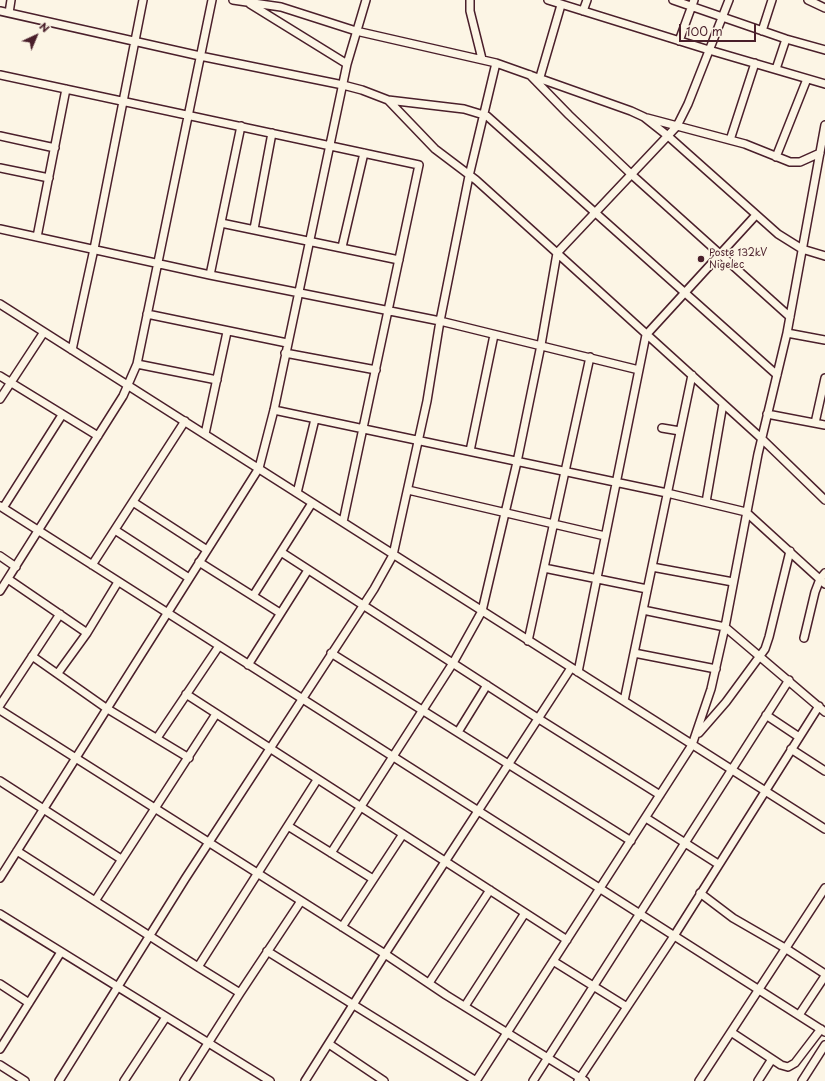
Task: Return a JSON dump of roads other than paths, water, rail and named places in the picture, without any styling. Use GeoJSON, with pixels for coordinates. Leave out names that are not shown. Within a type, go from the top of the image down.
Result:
{"type":"FeatureCollection","features":[{"type":"Feature","properties":{"kind":"street"},"geometry":{"type":"LineString","coordinates":[[9,12],[12,0]]}},
{"type":"Feature","properties":{"kind":"street"},"geometry":{"type":"LineString","coordinates":[[72,350],[94,249],[143,0]]}},
{"type":"Feature","properties":{"kind":"street"},"geometry":{"type":"LineString","coordinates":[[0,591],[98,436],[128,385],[137,364],[212,0]]}},
{"type":"Feature","properties":{"kind":"street"},"geometry":{"type":"LineString","coordinates":[[233,0],[293,10],[356,32],[482,59],[528,72],[601,99],[644,117],[730,140],[753,147],[776,157],[800,162],[820,153]]}},
{"type":"Feature","properties":{"kind":"street"},"geometry":{"type":"LineString","coordinates":[[0,878],[259,468],[274,410],[347,64],[366,0]]}},
{"type":"Feature","properties":{"kind":"street"},"geometry":{"type":"LineString","coordinates":[[470,0],[470,11],[482,59]]}},
{"type":"Feature","properties":{"kind":"street"},"geometry":{"type":"LineString","coordinates":[[548,0],[679,41],[825,84]]}},
{"type":"Feature","properties":{"kind":"street"},"geometry":{"type":"LineString","coordinates":[[583,11],[587,0]]}},
{"type":"Feature","properties":{"kind":"street"},"geometry":{"type":"LineString","coordinates":[[673,0],[693,4],[722,18],[825,50]]}},
{"type":"Feature","properties":{"kind":"street"},"geometry":{"type":"LineString","coordinates":[[331,853],[453,663],[482,611],[517,462],[541,345],[557,253],[677,126],[688,104],[729,0]]}},
{"type":"Feature","properties":{"kind":"street"},"geometry":{"type":"LineString","coordinates":[[762,31],[772,0]]}},
{"type":"Feature","properties":{"kind":"street"},"geometry":{"type":"LineString","coordinates":[[808,0],[825,8]]}},
{"type":"Feature","properties":{"kind":"street"},"geometry":{"type":"LineString","coordinates":[[248,3],[347,64]]}},
{"type":"Feature","properties":{"kind":"street"},"geometry":{"type":"LineString","coordinates":[[679,41],[693,4]]}},
{"type":"Feature","properties":{"kind":"street"},"geometry":{"type":"LineString","coordinates":[[540,77],[561,5]]}},
{"type":"Feature","properties":{"kind":"street"},"geometry":{"type":"LineString","coordinates":[[0,11],[200,56],[343,85],[362,90],[388,100],[456,108],[484,114],[777,375]]}},
{"type":"Feature","properties":{"kind":"street"},"geometry":{"type":"LineString","coordinates":[[776,69],[786,39]]}},
{"type":"Feature","properties":{"kind":"street"},"geometry":{"type":"LineString","coordinates":[[59,1081],[117,986],[363,605],[393,555],[408,490],[469,176],[496,63]]}},
{"type":"Feature","properties":{"kind":"street"},"geometry":{"type":"LineString","coordinates":[[730,140],[755,63]]}},
{"type":"Feature","properties":{"kind":"street"},"geometry":{"type":"LineString","coordinates":[[528,72],[569,115],[631,174],[790,317]]}},
{"type":"Feature","properties":{"kind":"street"},"geometry":{"type":"LineString","coordinates":[[0,75],[330,145],[419,166],[343,522]]}},
{"type":"Feature","properties":{"kind":"street"},"geometry":{"type":"LineString","coordinates":[[776,157],[807,78]]}},
{"type":"Feature","properties":{"kind":"street"},"geometry":{"type":"LineString","coordinates":[[37,237],[50,178],[66,89]]}},
{"type":"Feature","properties":{"kind":"street"},"geometry":{"type":"LineString","coordinates":[[388,100],[435,149],[469,176],[557,253],[761,438],[825,500]]}},
{"type":"Feature","properties":{"kind":"street"},"geometry":{"type":"LineString","coordinates":[[644,117],[668,136],[778,234],[802,249],[825,256]]}},
{"type":"Feature","properties":{"kind":"street"},"geometry":{"type":"LineString","coordinates":[[267,951],[476,1081],[646,818],[692,745],[696,736],[716,669],[726,627],[733,582],[761,438],[787,333],[825,125]]}},
{"type":"Feature","properties":{"kind":"street"},"geometry":{"type":"LineString","coordinates":[[210,275],[241,126]]}},
{"type":"Feature","properties":{"kind":"street"},"geometry":{"type":"LineString","coordinates":[[254,229],[272,133]]}},
{"type":"Feature","properties":{"kind":"street"},"geometry":{"type":"LineString","coordinates":[[0,136],[55,148]]}},
{"type":"Feature","properties":{"kind":"street"},"geometry":{"type":"LineString","coordinates":[[342,247],[364,153]]}},
{"type":"Feature","properties":{"kind":"street"},"geometry":{"type":"LineString","coordinates":[[0,168],[50,178]]}},
{"type":"Feature","properties":{"kind":"street"},"geometry":{"type":"LineString","coordinates":[[305,1081],[385,954],[509,763],[575,670],[596,579],[646,335],[756,215]]}},
{"type":"Feature","properties":{"kind":"street"},"geometry":{"type":"LineString","coordinates":[[221,223],[309,240],[399,260]]}},
{"type":"Feature","properties":{"kind":"street"},"geometry":{"type":"LineString","coordinates":[[0,229],[210,275],[440,321],[639,370]]}},
{"type":"Feature","properties":{"kind":"street"},"geometry":{"type":"LineString","coordinates":[[0,304],[730,770],[825,829]]}},
{"type":"Feature","properties":{"kind":"street"},"geometry":{"type":"LineString","coordinates":[[147,314],[227,332],[287,343]]}},
{"type":"Feature","properties":{"kind":"street"},"geometry":{"type":"LineString","coordinates":[[0,399],[44,332]]}},
{"type":"Feature","properties":{"kind":"street"},"geometry":{"type":"LineString","coordinates":[[205,434],[227,332]]}},
{"type":"Feature","properties":{"kind":"street"},"geometry":{"type":"LineString","coordinates":[[787,333],[825,340]]}},
{"type":"Feature","properties":{"kind":"street"},"geometry":{"type":"LineString","coordinates":[[470,451],[494,335]]}},
{"type":"Feature","properties":{"kind":"street"},"geometry":{"type":"LineString","coordinates":[[285,353],[376,370]]}},
{"type":"Feature","properties":{"kind":"street"},"geometry":{"type":"LineString","coordinates":[[528,641],[590,357]]}},
{"type":"Feature","properties":{"kind":"street"},"geometry":{"type":"LineString","coordinates":[[137,364],[216,380]]}},
{"type":"Feature","properties":{"kind":"street"},"geometry":{"type":"LineString","coordinates":[[624,701],[692,375]]}},
{"type":"Feature","properties":{"kind":"street"},"geometry":{"type":"LineString","coordinates":[[0,376],[98,436]]}},
{"type":"Feature","properties":{"kind":"street"},"geometry":{"type":"LineString","coordinates":[[816,424],[825,378]]}},
{"type":"Feature","properties":{"kind":"street"},"geometry":{"type":"LineString","coordinates":[[706,502],[723,404]]}},
{"type":"Feature","properties":{"kind":"street"},"geometry":{"type":"LineString","coordinates":[[274,410],[667,493],[746,512],[822,582]]}},
{"type":"Feature","properties":{"kind":"street"},"geometry":{"type":"LineString","coordinates":[[767,414],[825,425]]}},
{"type":"Feature","properties":{"kind":"street"},"geometry":{"type":"LineString","coordinates":[[62,415],[2,507],[638,914],[823,1030],[791,1065],[784,1066],[731,1032]]}},
{"type":"Feature","properties":{"kind":"street"},"geometry":{"type":"LineString","coordinates":[[297,493],[315,419]]}},
{"type":"Feature","properties":{"kind":"street"},"geometry":{"type":"LineString","coordinates":[[92,565],[185,421]]}},
{"type":"Feature","properties":{"kind":"street"},"geometry":{"type":"LineString","coordinates":[[662,428],[680,431]]}},
{"type":"Feature","properties":{"kind":"street"},"geometry":{"type":"LineString","coordinates":[[408,490],[605,536]]}},
{"type":"Feature","properties":{"kind":"street"},"geometry":{"type":"LineString","coordinates":[[133,502],[207,550]]}},
{"type":"Feature","properties":{"kind":"street"},"geometry":{"type":"LineString","coordinates":[[253,596],[312,503]]}},
{"type":"Feature","properties":{"kind":"street"},"geometry":{"type":"LineString","coordinates":[[115,530],[189,578]]}},
{"type":"Feature","properties":{"kind":"street"},"geometry":{"type":"LineString","coordinates":[[696,736],[726,702],[761,655],[769,637],[790,551]]}},
{"type":"Feature","properties":{"kind":"street"},"geometry":{"type":"LineString","coordinates":[[281,552],[539,719],[660,795]]}},
{"type":"Feature","properties":{"kind":"street"},"geometry":{"type":"LineString","coordinates":[[0,556],[16,567]]}},
{"type":"Feature","properties":{"kind":"street"},"geometry":{"type":"LineString","coordinates":[[199,562],[280,613]]}},
{"type":"Feature","properties":{"kind":"street"},"geometry":{"type":"LineString","coordinates":[[652,567],[733,582]]}},
{"type":"Feature","properties":{"kind":"street"},"geometry":{"type":"LineString","coordinates":[[544,568],[647,589]]}},
{"type":"Feature","properties":{"kind":"street"},"geometry":{"type":"LineString","coordinates":[[248,665],[308,570]]}},
{"type":"Feature","properties":{"kind":"street"},"geometry":{"type":"LineString","coordinates":[[804,638],[825,573]]}},
{"type":"Feature","properties":{"kind":"street"},"geometry":{"type":"LineString","coordinates":[[8,580],[87,632]]}},
{"type":"Feature","properties":{"kind":"street"},"geometry":{"type":"LineString","coordinates":[[58,673],[87,632],[118,582]]}},
{"type":"Feature","properties":{"kind":"street"},"geometry":{"type":"LineString","coordinates":[[643,610],[726,627],[761,655],[825,712]]}},
{"type":"Feature","properties":{"kind":"street"},"geometry":{"type":"LineString","coordinates":[[0,705],[60,614]]}},
{"type":"Feature","properties":{"kind":"street"},"geometry":{"type":"LineString","coordinates":[[157,738],[219,646]]}},
{"type":"Feature","properties":{"kind":"street"},"geometry":{"type":"LineString","coordinates":[[331,653],[509,763],[631,841]]}},
{"type":"Feature","properties":{"kind":"street"},"geometry":{"type":"LineString","coordinates":[[634,653],[716,669]]}},
{"type":"Feature","properties":{"kind":"street"},"geometry":{"type":"LineString","coordinates":[[32,656],[106,708],[189,758]]}},
{"type":"Feature","properties":{"kind":"street"},"geometry":{"type":"LineString","coordinates":[[533,1081],[638,914],[789,680]]}},
{"type":"Feature","properties":{"kind":"street"},"geometry":{"type":"LineString","coordinates":[[458,732],[487,685]]}},
{"type":"Feature","properties":{"kind":"street"},"geometry":{"type":"LineString","coordinates":[[186,694],[270,750],[567,940]]}},
{"type":"Feature","properties":{"kind":"street"},"geometry":{"type":"LineString","coordinates":[[0,710],[581,1080],[819,706]]}},
{"type":"Feature","properties":{"kind":"street"},"geometry":{"type":"LineString","coordinates":[[95,901],[121,859],[189,758],[216,714]]}},
{"type":"Feature","properties":{"kind":"street"},"geometry":{"type":"LineString","coordinates":[[766,715],[799,737]]}},
{"type":"Feature","properties":{"kind":"street"},"geometry":{"type":"LineString","coordinates":[[791,749],[825,771]]}},
{"type":"Feature","properties":{"kind":"street"},"geometry":{"type":"LineString","coordinates":[[198,967],[256,873],[317,780]]}},
{"type":"Feature","properties":{"kind":"street"},"geometry":{"type":"LineString","coordinates":[[0,781],[121,859]]}},
{"type":"Feature","properties":{"kind":"street"},"geometry":{"type":"LineString","coordinates":[[646,818],[718,864]]}},
{"type":"Feature","properties":{"kind":"street"},"geometry":{"type":"LineString","coordinates":[[288,826],[373,879]]}},
{"type":"Feature","properties":{"kind":"street"},"geometry":{"type":"LineString","coordinates":[[342,927],[403,834]]}},
{"type":"Feature","properties":{"kind":"street"},"geometry":{"type":"LineString","coordinates":[[17,851],[198,967],[240,992]]}},
{"type":"Feature","properties":{"kind":"street"},"geometry":{"type":"LineString","coordinates":[[699,1081],[825,888]]}},
{"type":"Feature","properties":{"kind":"street"},"geometry":{"type":"LineString","coordinates":[[429,983],[490,890]]}},
{"type":"Feature","properties":{"kind":"street"},"geometry":{"type":"LineString","coordinates":[[700,893],[732,918],[785,948],[825,975],[799,1015]]}},
{"type":"Feature","properties":{"kind":"street"},"geometry":{"type":"LineString","coordinates":[[184,1081],[240,992],[301,901]]}},
{"type":"Feature","properties":{"kind":"street"},"geometry":{"type":"LineString","coordinates":[[465,1006],[525,913]]}},
{"type":"Feature","properties":{"kind":"street"},"geometry":{"type":"LineString","coordinates":[[0,914],[270,1081]]}},
{"type":"Feature","properties":{"kind":"street"},"geometry":{"type":"LineString","coordinates":[[0,1049],[61,952]]}},
{"type":"Feature","properties":{"kind":"street"},"geometry":{"type":"LineString","coordinates":[[553,961],[627,1007]]}},
{"type":"Feature","properties":{"kind":"street"},"geometry":{"type":"LineString","coordinates":[[0,985],[29,1003]]}},
{"type":"Feature","properties":{"kind":"street"},"geometry":{"type":"LineString","coordinates":[[124,1081],[166,1017]]}},
{"type":"Feature","properties":{"kind":"street"},"geometry":{"type":"LineString","coordinates":[[329,1044],[384,1081]]}},
{"type":"Feature","properties":{"kind":"street"},"geometry":{"type":"LineString","coordinates":[[802,1081],[825,1045]]}},
{"type":"Feature","properties":{"kind":"street"},"geometry":{"type":"LineString","coordinates":[[758,1081],[772,1059]]}},
{"type":"Feature","properties":{"kind":"street"},"geometry":{"type":"LineString","coordinates":[[0,1065],[25,1081]]}},
{"type":"Feature","properties":{"kind":"place","name":"Poste 132kV Nigelec"},"geometry":{"type":"Point","coordinates":[701,259]}}]}
